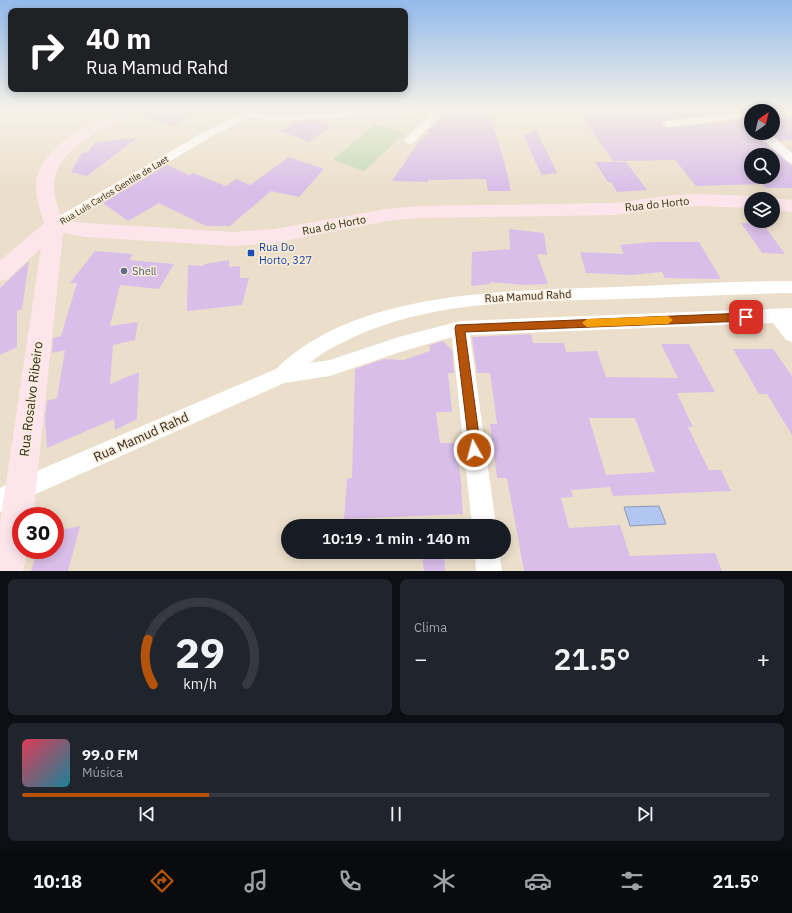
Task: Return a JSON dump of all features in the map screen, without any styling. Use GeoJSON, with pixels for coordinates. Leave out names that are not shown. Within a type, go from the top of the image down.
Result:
{"type":"FeatureCollection","features":[{"type":"Feature","properties":{"kind":"main road"},"geometry":{"type":"LineString","coordinates":[[54,225],[45,186],[50,168],[63,151],[81,137]]}},
{"type":"Feature","properties":{"kind":"main road","name":"Rua do Horto"},"geometry":{"type":"LineString","coordinates":[[54,225],[85,230],[233,239],[275,236],[386,215],[419,212],[616,209],[674,201],[697,200],[744,202]]}},
{"type":"Feature","properties":{"kind":"main road"},"geometry":{"type":"LineString","coordinates":[[780,205],[792,206]]}},
{"type":"Feature","properties":{"kind":"main road","name":"Rua Luís Carlos Gentile de Laet"},"geometry":{"type":"LineString","coordinates":[[0,274],[54,225]]}},
{"type":"Feature","properties":{"kind":"main road","name":"Rua Rosalvo Ribeiro"},"geometry":{"type":"LineString","coordinates":[[6,571],[14,541],[10,496],[54,225]]}},
{"type":"Feature","properties":{"kind":"street","name":"Rua Luís Carlos Gentile de Laet"},"geometry":{"type":"LineString","coordinates":[[54,225],[204,137]]}},
{"type":"Feature","properties":{"kind":"street"},"geometry":{"type":"LineString","coordinates":[[409,141],[414,137]]}},
{"type":"Feature","properties":{"kind":"street"},"geometry":{"type":"LineString","coordinates":[[770,140],[792,159]]}},
{"type":"Feature","properties":{"kind":"street","name":"Rua Mamud Rahd"},"geometry":{"type":"LineString","coordinates":[[10,496],[282,375],[317,347],[346,332],[398,313],[467,300],[520,295],[792,287]]}},
{"type":"Feature","properties":{"kind":"street"},"geometry":{"type":"LineString","coordinates":[[785,316],[792,335]]}},
{"type":"Feature","properties":{"kind":"street","name":"Rua Mamud Rahd"},"geometry":{"type":"LineString","coordinates":[[282,375],[330,368],[406,342],[460,328],[785,316]]}},
{"type":"Feature","properties":{"kind":"street"},"geometry":{"type":"LineString","coordinates":[[460,328],[483,519]]}},
{"type":"Feature","properties":{"kind":"street"},"geometry":{"type":"LineString","coordinates":[[488,559],[489,571]]}},
{"type":"Feature","properties":{"kind":"green space"},"geometry":{"type":"Polygon","coordinates":[[[360,137],[401,137],[364,171],[333,160],[360,137]]]}},
{"type":"Feature","properties":{"kind":"water"},"geometry":{"type":"Polygon","coordinates":[[[659,506],[666,524],[630,526],[624,507],[659,506]]]}},
{"type":"Feature","properties":{"kind":"building"},"geometry":{"type":"Polygon","coordinates":[[[295,137],[316,137],[309,142],[295,137]]]}},
{"type":"Feature","properties":{"kind":"building"},"geometry":{"type":"Polygon","coordinates":[[[425,137],[496,137],[505,164],[511,191],[488,191],[486,179],[428,180],[428,182],[392,181],[418,143],[425,137]]]}},
{"type":"Feature","properties":{"kind":"building"},"geometry":{"type":"Polygon","coordinates":[[[525,137],[539,137],[557,173],[542,175],[525,137]]]}},
{"type":"Feature","properties":{"kind":"building"},"geometry":{"type":"Polygon","coordinates":[[[596,137],[744,137],[744,140],[763,140],[772,148],[744,148],[744,184],[762,184],[696,186],[675,160],[613,161],[596,137]]]}},
{"type":"Feature","properties":{"kind":"building"},"geometry":{"type":"Polygon","coordinates":[[[780,137],[792,137],[792,140],[779,140],[780,137]]]}},
{"type":"Feature","properties":{"kind":"building"},"geometry":{"type":"Polygon","coordinates":[[[137,138],[87,176],[71,172],[82,153],[88,152],[95,142],[137,138]]]}},
{"type":"Feature","properties":{"kind":"building"},"geometry":{"type":"Polygon","coordinates":[[[780,155],[792,166],[792,188],[766,188],[762,184],[780,184],[780,155]]]}},
{"type":"Feature","properties":{"kind":"building"},"geometry":{"type":"Polygon","coordinates":[[[289,157],[324,169],[299,197],[271,191],[230,226],[206,226],[159,203],[128,221],[103,203],[167,165],[189,175],[193,173],[226,186],[236,179],[250,185],[289,157]]]}},
{"type":"Feature","properties":{"kind":"building"},"geometry":{"type":"Polygon","coordinates":[[[595,162],[626,162],[647,190],[617,192],[611,182],[608,182],[595,162]]]}},
{"type":"Feature","properties":{"kind":"building"},"geometry":{"type":"Polygon","coordinates":[[[744,228],[766,228],[785,254],[762,253],[744,228]]]}},
{"type":"Feature","properties":{"kind":"building"},"geometry":{"type":"Polygon","coordinates":[[[509,229],[544,233],[547,255],[537,254],[548,284],[524,285],[490,282],[490,284],[471,286],[472,252],[510,249],[509,229]]]}},
{"type":"Feature","properties":{"kind":"building"},"geometry":{"type":"Polygon","coordinates":[[[653,242],[699,242],[721,279],[665,278],[662,272],[631,275],[586,273],[580,252],[624,254],[620,245],[653,242]]]}},
{"type":"Feature","properties":{"kind":"building"},"geometry":{"type":"Polygon","coordinates":[[[95,251],[133,254],[129,260],[174,264],[159,289],[120,285],[110,326],[138,322],[135,340],[113,345],[110,384],[139,372],[137,419],[115,430],[114,419],[47,448],[45,418],[47,401],[57,398],[65,350],[52,353],[53,338],[61,336],[77,283],[70,283],[95,251]]]}},
{"type":"Feature","properties":{"kind":"building"},"geometry":{"type":"Polygon","coordinates":[[[229,260],[229,267],[240,266],[240,278],[249,278],[242,305],[187,311],[188,265],[203,266],[205,264],[229,260]]]}},
{"type":"Feature","properties":{"kind":"building"},"geometry":{"type":"Polygon","coordinates":[[[29,261],[22,309],[17,311],[17,347],[0,355],[0,288],[29,261]]]}},
{"type":"Feature","properties":{"kind":"building"},"geometry":{"type":"Polygon","coordinates":[[[531,334],[533,343],[564,343],[566,352],[597,351],[606,377],[678,378],[661,344],[689,344],[715,392],[677,393],[693,427],[688,427],[709,470],[721,470],[731,491],[613,496],[610,487],[571,490],[573,497],[561,498],[569,528],[620,525],[630,556],[715,553],[722,571],[524,571],[507,478],[497,478],[490,424],[497,424],[490,373],[477,373],[472,337],[531,334]],[[589,418],[606,475],[655,472],[635,418],[589,418]]]}},
{"type":"Feature","properties":{"kind":"building"},"geometry":{"type":"Polygon","coordinates":[[[443,341],[452,350],[454,373],[448,373],[452,412],[436,412],[440,443],[456,443],[462,490],[463,514],[344,519],[347,479],[352,478],[355,369],[384,359],[404,360],[430,351],[430,345],[443,341]]]}},
{"type":"Feature","properties":{"kind":"building"},"geometry":{"type":"Polygon","coordinates":[[[733,349],[773,349],[792,376],[792,435],[767,394],[759,394],[733,349]]]}},
{"type":"Feature","properties":{"kind":"building"},"geometry":{"type":"Polygon","coordinates":[[[80,526],[68,571],[31,571],[35,559],[64,559],[64,529],[80,526]]]}},
{"type":"Feature","properties":{"kind":"building"},"geometry":{"type":"Polygon","coordinates":[[[422,559],[444,559],[445,571],[424,571],[422,559]]]}},
{"type":"Feature","properties":{"kind":"slow traffic"},"geometry":{"type":"LineString","coordinates":[[587,323],[668,320]]}},
{"type":"Feature","properties":{"kind":"place","name":"Rua Do Horto, 327"},"geometry":{"type":"Point","coordinates":[251,253]}},
{"type":"Feature","properties":{"kind":"place","name":"Shell"},"geometry":{"type":"Point","coordinates":[124,271]}},
{"type":"Feature","properties":{"kind":"route"},"geometry":{"type":"LineString","coordinates":[[474,450],[460,328],[746,317]]}}]}
